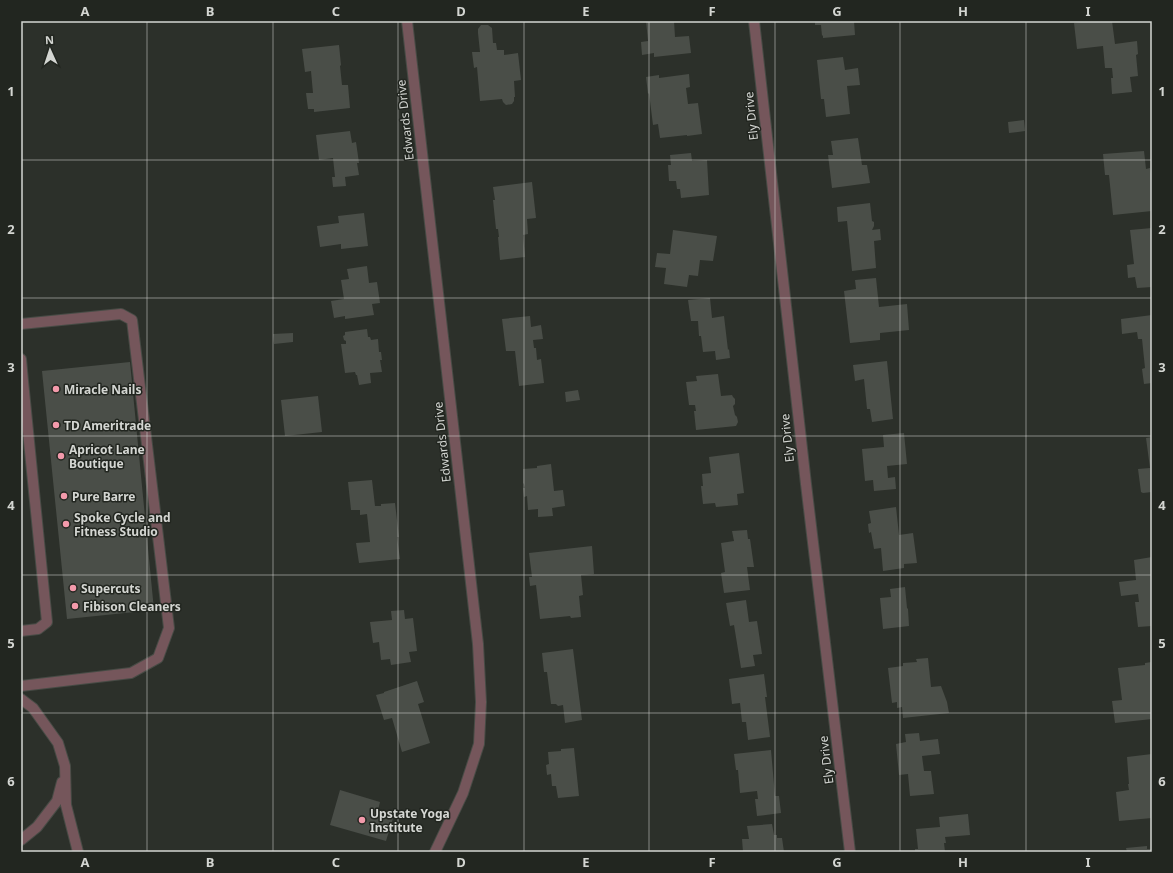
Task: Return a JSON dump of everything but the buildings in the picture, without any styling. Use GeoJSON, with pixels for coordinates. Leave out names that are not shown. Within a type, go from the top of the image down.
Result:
{"type":"FeatureCollection","features":[{"type":"Feature","properties":{"kind":"street","name":"Edwards Drive"},"geometry":{"type":"LineString","coordinates":[[407,21],[478,644],[481,702],[479,744],[463,793],[435,852]]}},
{"type":"Feature","properties":{"kind":"street","name":"Ely Drive"},"geometry":{"type":"LineString","coordinates":[[754,21],[806,484],[850,852]]}},
{"type":"Feature","properties":{"kind":"street"},"geometry":{"type":"LineString","coordinates":[[21,324],[121,314],[132,320],[169,628],[158,658],[131,673],[21,686]]}},
{"type":"Feature","properties":{"kind":"street"},"geometry":{"type":"LineString","coordinates":[[21,359],[47,622],[38,629],[21,631]]}},
{"type":"Feature","properties":{"kind":"street"},"geometry":{"type":"LineString","coordinates":[[21,699],[33,708],[58,743],[65,766],[66,805],[78,852]]}},
{"type":"Feature","properties":{"kind":"street"},"geometry":{"type":"LineString","coordinates":[[21,840],[37,827],[57,802],[65,766]]}},
{"type":"Feature","properties":{"kind":"place","name":"Miracle Nails"},"geometry":{"type":"Point","coordinates":[56,389]}},
{"type":"Feature","properties":{"kind":"place","name":"TD Ameritrade"},"geometry":{"type":"Point","coordinates":[56,425]}},
{"type":"Feature","properties":{"kind":"place","name":"Apricot Lane Boutique"},"geometry":{"type":"Point","coordinates":[61,456]}},
{"type":"Feature","properties":{"kind":"place","name":"Pure Barre"},"geometry":{"type":"Point","coordinates":[64,496]}},
{"type":"Feature","properties":{"kind":"place","name":"Spoke Cycle and Fitness Studio"},"geometry":{"type":"Point","coordinates":[66,524]}},
{"type":"Feature","properties":{"kind":"place","name":"Supercuts"},"geometry":{"type":"Point","coordinates":[73,588]}},
{"type":"Feature","properties":{"kind":"place","name":"Fibison Cleaners"},"geometry":{"type":"Point","coordinates":[75,606]}},
{"type":"Feature","properties":{"kind":"place","name":"Upstate Yoga Institute"},"geometry":{"type":"Point","coordinates":[362,820]}}]}
